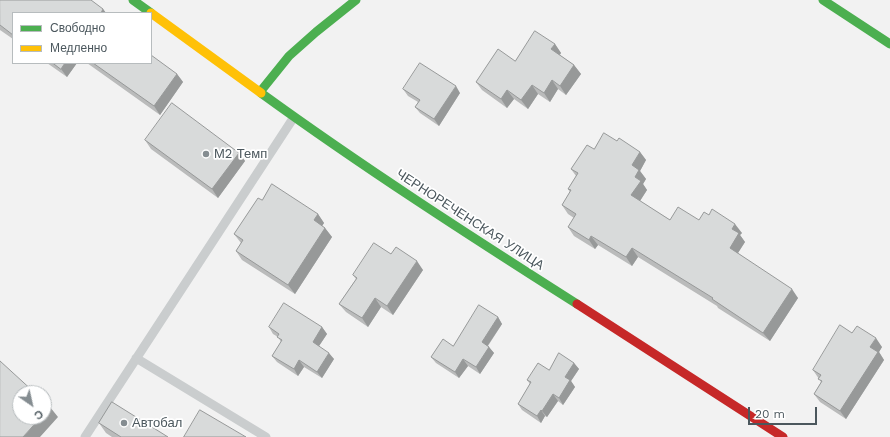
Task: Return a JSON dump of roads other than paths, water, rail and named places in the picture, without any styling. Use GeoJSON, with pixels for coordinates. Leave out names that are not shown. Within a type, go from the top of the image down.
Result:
{"type":"FeatureCollection","features":[{"type":"Feature","properties":{"kind":"street","name":"ЧЕРНОРЕЧЕНСКАЯ УЛИЦА"},"geometry":{"type":"LineString","coordinates":[[133,0],[150,12]]}},
{"type":"Feature","properties":{"kind":"street"},"geometry":{"type":"LineString","coordinates":[[260,92],[289,56],[356,0]]}},
{"type":"Feature","properties":{"kind":"street"},"geometry":{"type":"LineString","coordinates":[[824,0],[890,44]]}},
{"type":"Feature","properties":{"kind":"street","name":"ЧЕРНОРЕЧЕНСКАЯ УЛИЦА"},"geometry":{"type":"LineString","coordinates":[[152,14],[294,117],[395,187],[783,437]]}},
{"type":"Feature","properties":{"kind":"lane"},"geometry":{"type":"LineString","coordinates":[[85,437],[294,117]]}},
{"type":"Feature","properties":{"kind":"lane"},"geometry":{"type":"LineString","coordinates":[[136,358],[266,437]]}},
{"type":"Feature","properties":{"kind":"place","name":"М2 Темп"},"geometry":{"type":"Point","coordinates":[206,154]}},
{"type":"Feature","properties":{"kind":"place","name":"Автобал"},"geometry":{"type":"Point","coordinates":[124,423]}}]}
